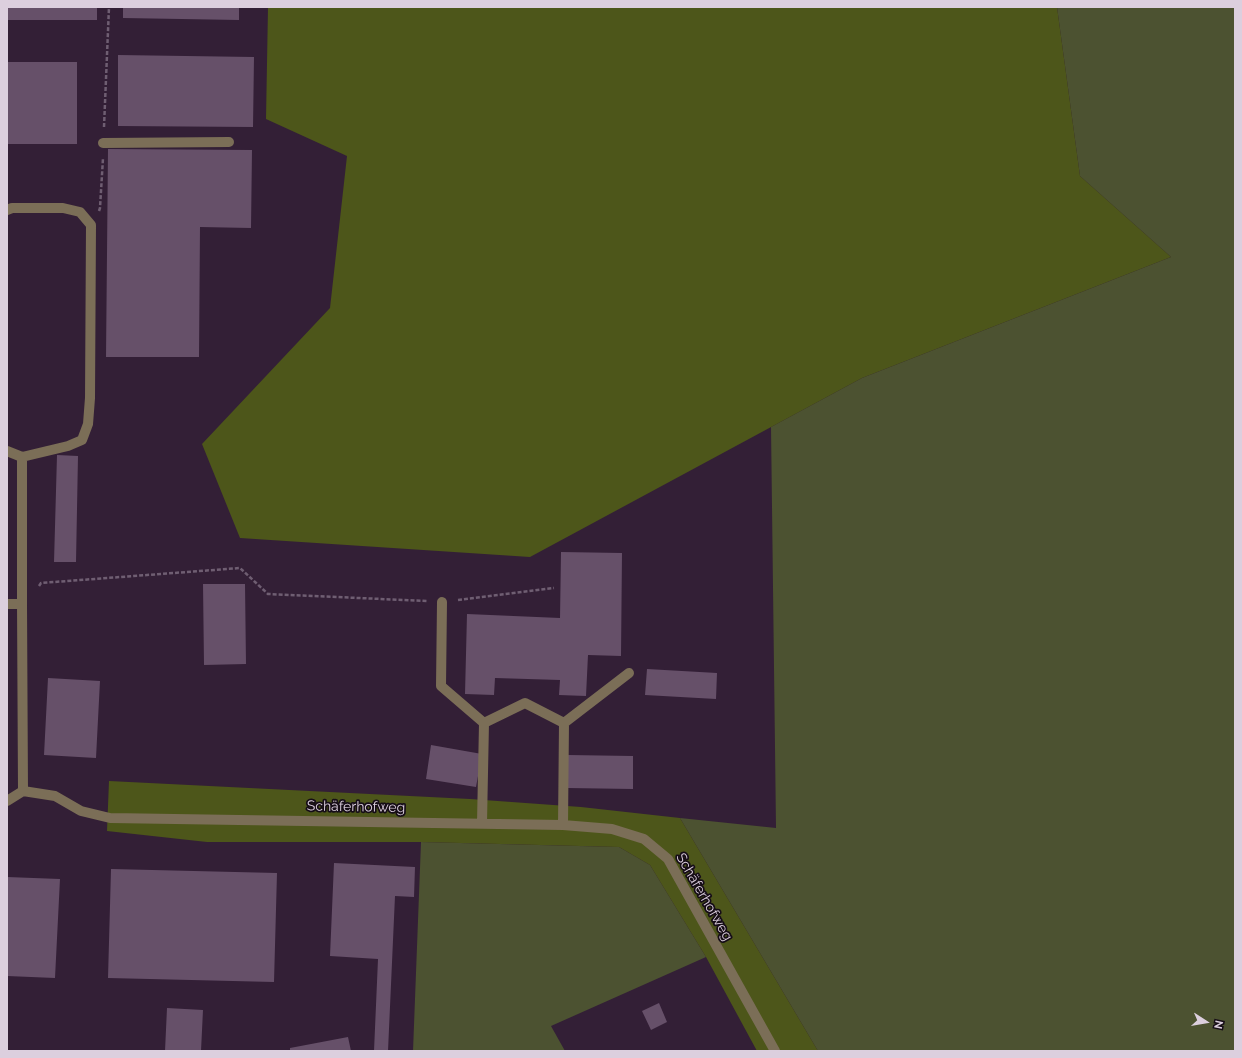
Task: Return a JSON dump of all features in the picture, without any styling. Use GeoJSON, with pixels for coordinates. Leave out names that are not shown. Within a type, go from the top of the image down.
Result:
{"type":"FeatureCollection","features":[{"type":"Feature","properties":{"kind":"street"},"geometry":{"type":"LineString","coordinates":[[103,143],[229,142]]}},
{"type":"Feature","properties":{"kind":"street"},"geometry":{"type":"LineString","coordinates":[[7,210],[12,208],[63,208],[80,212],[91,225],[90,398],[88,424],[82,440],[68,446],[22,457],[7,451]]}},
{"type":"Feature","properties":{"kind":"street"},"geometry":{"type":"LineString","coordinates":[[7,801],[23,791],[22,457]]}},
{"type":"Feature","properties":{"kind":"street"},"geometry":{"type":"LineString","coordinates":[[442,602],[441,686],[484,723]]}},
{"type":"Feature","properties":{"kind":"street"},"geometry":{"type":"LineString","coordinates":[[7,604],[22,604]]}},
{"type":"Feature","properties":{"kind":"street"},"geometry":{"type":"LineString","coordinates":[[564,723],[629,673]]}},
{"type":"Feature","properties":{"kind":"street"},"geometry":{"type":"LineString","coordinates":[[484,723],[524,703],[564,723]]}},
{"type":"Feature","properties":{"kind":"street"},"geometry":{"type":"LineString","coordinates":[[482,823],[484,723]]}},
{"type":"Feature","properties":{"kind":"street"},"geometry":{"type":"LineString","coordinates":[[563,825],[564,723]]}},
{"type":"Feature","properties":{"kind":"street","name":"Schäferhofweg"},"geometry":{"type":"LineString","coordinates":[[23,791],[55,796],[81,811],[110,818],[563,825],[612,828],[644,839],[668,859],[775,1051]]}},
{"type":"Feature","properties":{"kind":"path"},"geometry":{"type":"LineString","coordinates":[[91,225],[100,208],[109,7]]}},
{"type":"Feature","properties":{"kind":"path"},"geometry":{"type":"LineString","coordinates":[[22,604],[41,583],[240,568],[268,594],[442,602],[554,588]]}},
{"type":"Feature","properties":{"kind":"green space"},"geometry":{"type":"Polygon","coordinates":[[[268,7],[1057,7],[1080,176],[1171,257],[862,378],[530,557],[240,538],[202,444],[330,308],[347,156],[266,119],[268,7]]]}},
{"type":"Feature","properties":{"kind":"green space"},"geometry":{"type":"Polygon","coordinates":[[[1057,7],[1235,7],[1235,1051],[818,1051],[680,818],[776,828],[771,427],[862,378],[1171,257],[1080,176],[1057,7]]]}},
{"type":"Feature","properties":{"kind":"green space"},"geometry":{"type":"Polygon","coordinates":[[[109,781],[470,799],[581,807],[680,818],[818,1051],[757,1051],[706,957],[650,865],[619,847],[421,842],[207,842],[107,831],[109,781]]]}},
{"type":"Feature","properties":{"kind":"green space"},"geometry":{"type":"Polygon","coordinates":[[[421,842],[619,847],[650,865],[706,957],[551,1026],[565,1051],[413,1051],[421,842]]]}},
{"type":"Feature","properties":{"kind":"building"},"geometry":{"type":"Polygon","coordinates":[[[7,7],[97,7],[97,20],[7,20],[7,7]]]}},
{"type":"Feature","properties":{"kind":"building"},"geometry":{"type":"Polygon","coordinates":[[[123,7],[239,7],[239,20],[123,18],[123,7]]]}},
{"type":"Feature","properties":{"kind":"building"},"geometry":{"type":"Polygon","coordinates":[[[118,55],[254,57],[253,127],[118,126],[118,55]]]}},
{"type":"Feature","properties":{"kind":"building"},"geometry":{"type":"Polygon","coordinates":[[[7,62],[77,62],[77,144],[7,144],[7,62]]]}},
{"type":"Feature","properties":{"kind":"building"},"geometry":{"type":"Polygon","coordinates":[[[108,149],[252,150],[251,228],[200,227],[199,357],[106,357],[108,149]]]}},
{"type":"Feature","properties":{"kind":"building"},"geometry":{"type":"Polygon","coordinates":[[[57,455],[78,456],[76,562],[54,562],[57,455]]]}},
{"type":"Feature","properties":{"kind":"building"},"geometry":{"type":"Polygon","coordinates":[[[561,552],[622,553],[621,656],[588,655],[586,696],[559,695],[560,680],[495,678],[494,695],[465,694],[467,614],[560,618],[561,552]]]}},
{"type":"Feature","properties":{"kind":"building"},"geometry":{"type":"Polygon","coordinates":[[[203,584],[245,584],[246,664],[204,665],[203,584]]]}},
{"type":"Feature","properties":{"kind":"building"},"geometry":{"type":"Polygon","coordinates":[[[647,669],[717,673],[716,699],[645,695],[647,669]]]}},
{"type":"Feature","properties":{"kind":"building"},"geometry":{"type":"Polygon","coordinates":[[[48,678],[100,681],[96,758],[44,755],[48,678]]]}},
{"type":"Feature","properties":{"kind":"building"},"geometry":{"type":"Polygon","coordinates":[[[431,745],[482,754],[476,787],[426,779],[431,745]]]}},
{"type":"Feature","properties":{"kind":"building"},"geometry":{"type":"Polygon","coordinates":[[[568,755],[633,756],[633,789],[567,788],[568,755]]]}},
{"type":"Feature","properties":{"kind":"building"},"geometry":{"type":"Polygon","coordinates":[[[334,863],[415,867],[414,897],[395,896],[388,1051],[374,1051],[378,959],[330,956],[334,863]]]}},
{"type":"Feature","properties":{"kind":"building"},"geometry":{"type":"Polygon","coordinates":[[[111,869],[277,873],[274,982],[108,978],[111,869]]]}},
{"type":"Feature","properties":{"kind":"building"},"geometry":{"type":"Polygon","coordinates":[[[7,877],[60,879],[55,978],[7,976],[7,877]]]}},
{"type":"Feature","properties":{"kind":"building"},"geometry":{"type":"Polygon","coordinates":[[[659,1003],[667,1022],[651,1030],[642,1011],[659,1003]]]}},
{"type":"Feature","properties":{"kind":"building"},"geometry":{"type":"Polygon","coordinates":[[[167,1008],[203,1010],[201,1051],[165,1051],[167,1008]]]}},
{"type":"Feature","properties":{"kind":"building"},"geometry":{"type":"Polygon","coordinates":[[[348,1037],[351,1051],[290,1051],[290,1048],[348,1037]]]}}]}
